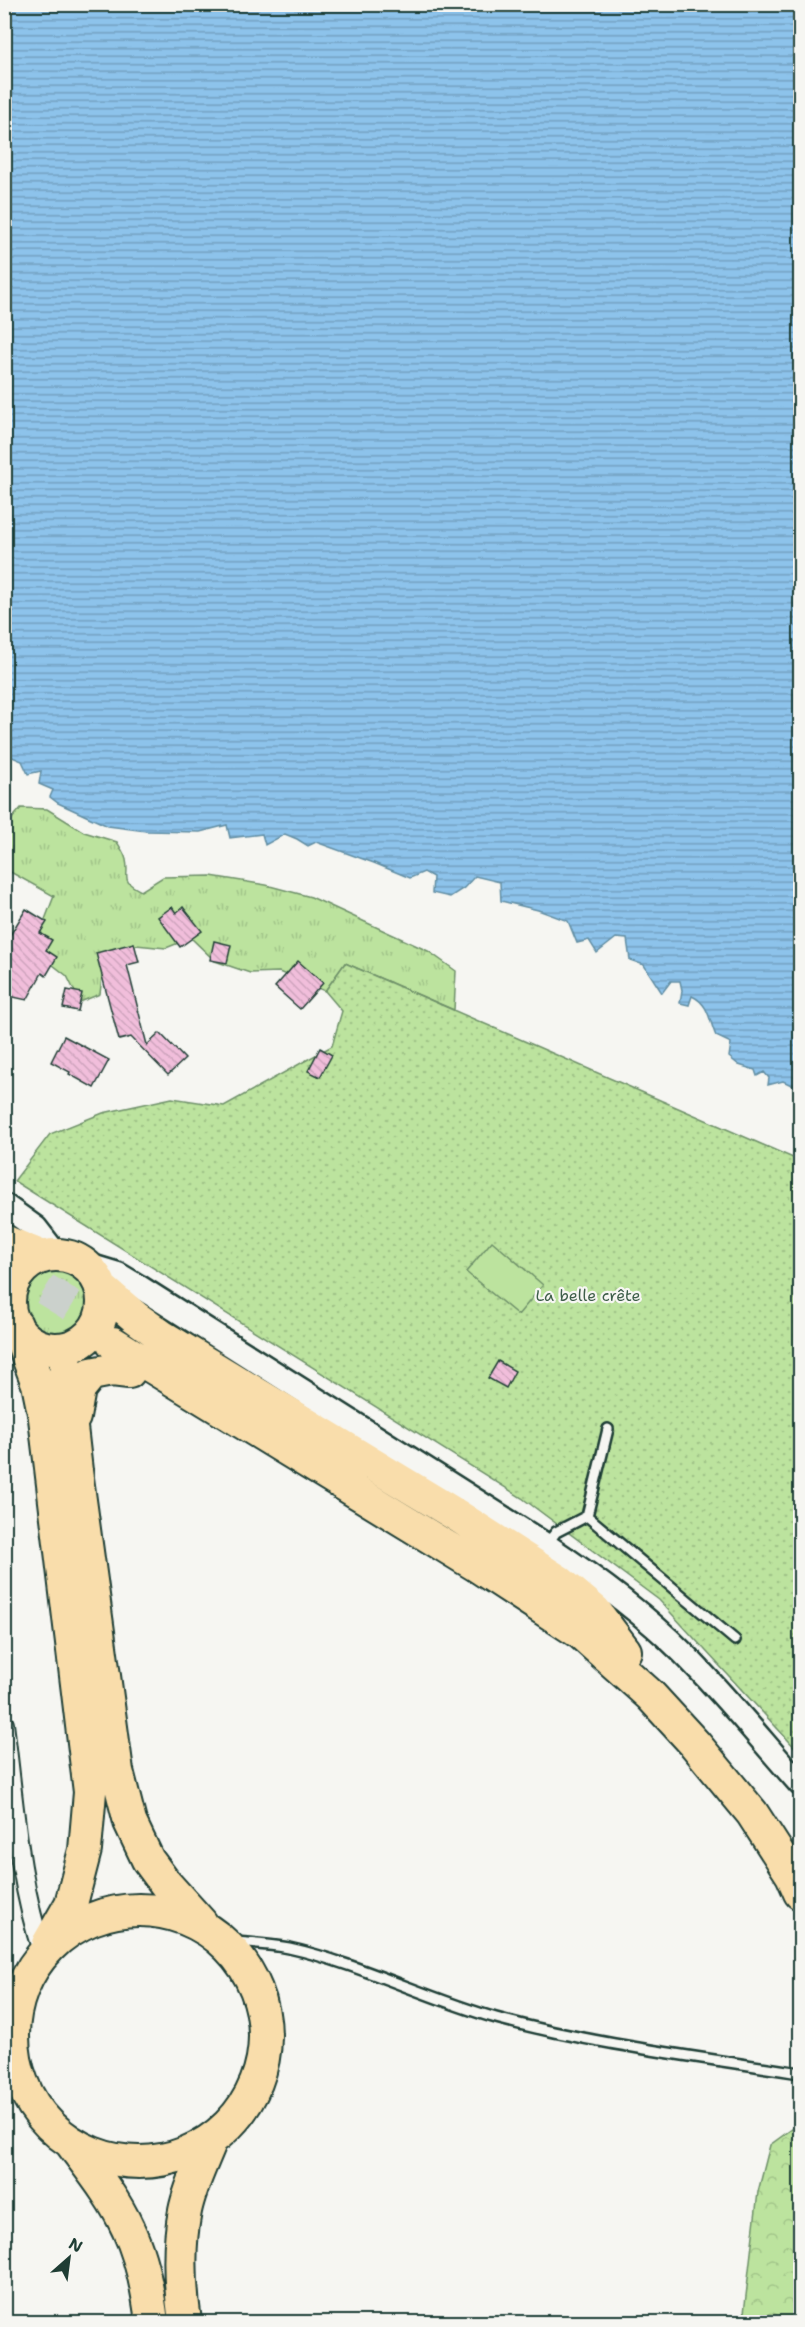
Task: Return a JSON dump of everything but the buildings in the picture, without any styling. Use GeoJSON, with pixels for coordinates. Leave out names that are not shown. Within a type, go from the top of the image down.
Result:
{"type":"FeatureCollection","features":[{"type":"Feature","properties":{"kind":"highway"},"geometry":{"type":"LineString","coordinates":[[4,1240],[20,1249],[72,1266],[163,1338],[458,1516],[559,1581],[595,1611],[615,1652],[788,1854],[801,1876]]}},
{"type":"Feature","properties":{"kind":"highway"},"geometry":{"type":"LineString","coordinates":[[10,1314],[24,1336],[36,1344],[51,1348],[72,1346],[92,1333],[100,1320],[104,1304],[72,1266],[30,1263],[20,1272],[9,1298],[10,1314],[38,1384],[45,1418],[90,1792],[86,1850],[71,1904],[23,1984],[8,2025],[14,2055],[14,2084],[44,2120],[71,2143],[118,2210],[141,2263],[152,2322]]}},
{"type":"Feature","properties":{"kind":"highway"},"geometry":{"type":"LineString","coordinates":[[116,1339],[615,1652]]}},
{"type":"Feature","properties":{"kind":"highway"},"geometry":{"type":"LineString","coordinates":[[72,1346],[129,1372],[295,1469],[569,1641],[615,1652]]}},
{"type":"Feature","properties":{"kind":"highway"},"geometry":{"type":"LineString","coordinates":[[71,2143],[105,2158],[141,2163],[178,2157],[211,2140],[239,2114],[258,2081],[266,2043],[262,2005],[246,1970],[165,1883],[154,1868],[130,1822],[117,1771],[72,1432],[72,1346]]}},
{"type":"Feature","properties":{"kind":"highway"},"geometry":{"type":"LineString","coordinates":[[72,1432],[77,1397],[86,1379],[98,1371],[129,1372]]}},
{"type":"Feature","properties":{"kind":"highway"},"geometry":{"type":"LineString","coordinates":[[788,1854],[801,1893]]}},
{"type":"Feature","properties":{"kind":"highway"},"geometry":{"type":"LineString","coordinates":[[43,1953],[70,1930],[103,1915],[139,1910],[175,1915],[215,1936]]}},
{"type":"Feature","properties":{"kind":"highway"},"geometry":{"type":"LineString","coordinates":[[185,2322],[182,2241],[185,2210],[193,2183],[211,2140]]}},
{"type":"Feature","properties":{"kind":"street"},"geometry":{"type":"LineString","coordinates":[[4,1204],[36,1228],[72,1266],[118,1274],[138,1286],[546,1545],[632,1606],[681,1651],[752,1726],[801,1784]]}},
{"type":"Feature","properties":{"kind":"street"},"geometry":{"type":"LineString","coordinates":[[4,1724],[32,1923],[43,1953]]}},
{"type":"Feature","properties":{"kind":"lane"},"geometry":{"type":"LineString","coordinates":[[546,1545],[556,1532],[587,1516],[608,1429]]}},
{"type":"Feature","properties":{"kind":"lane"},"geometry":{"type":"LineString","coordinates":[[587,1516],[735,1641]]}},
{"type":"Feature","properties":{"kind":"lane"},"geometry":{"type":"LineString","coordinates":[[215,1936],[315,1955],[493,2017],[528,2026],[588,2039],[801,2073]]}},
{"type":"Feature","properties":{"kind":"green space"},"geometry":{"type":"Polygon","coordinates":[[[21,808],[47,809],[84,832],[117,842],[125,858],[128,881],[141,891],[163,877],[211,876],[266,885],[311,897],[428,951],[456,971],[454,1010],[345,963],[325,991],[279,972],[250,973],[215,961],[191,938],[166,948],[136,945],[112,960],[102,976],[100,994],[80,1002],[67,976],[48,961],[41,930],[54,896],[5,869],[5,827],[21,808]]]}},
{"type":"Feature","properties":{"kind":"green space","name":"La belle crête"},"geometry":{"type":"Polygon","coordinates":[[[345,963],[800,1161],[800,1753],[659,1600],[522,1498],[14,1181],[50,1134],[103,1113],[172,1098],[224,1106],[332,1046],[342,1011],[325,991],[345,963]]]}},
{"type":"Feature","properties":{"kind":"green space"},"geometry":{"type":"Polygon","coordinates":[[[492,1241],[543,1285],[518,1315],[466,1272],[492,1241]]]}},
{"type":"Feature","properties":{"kind":"green space"},"geometry":{"type":"Polygon","coordinates":[[[55,1268],[68,1270],[78,1278],[86,1288],[88,1301],[86,1314],[78,1324],[68,1332],[55,1334],[42,1332],[32,1324],[24,1314],[22,1301],[24,1288],[32,1278],[42,1270],[55,1268]]]}},
{"type":"Feature","properties":{"kind":"green space"},"geometry":{"type":"Polygon","coordinates":[[[792,2129],[800,2129],[800,2322],[743,2322],[758,2192],[770,2145],[792,2129]]]}},
{"type":"Feature","properties":{"kind":"water"},"geometry":{"type":"Polygon","coordinates":[[[4,5],[800,5],[800,1089],[783,1081],[768,1085],[769,1078],[764,1072],[757,1076],[755,1070],[739,1065],[729,1057],[731,1043],[716,1036],[702,1003],[692,996],[689,1005],[680,1003],[682,990],[680,981],[671,981],[662,993],[644,965],[630,960],[627,939],[616,938],[597,953],[589,940],[577,943],[568,921],[538,910],[501,901],[500,882],[475,876],[464,888],[450,897],[432,893],[433,877],[424,872],[410,878],[316,842],[308,846],[285,834],[265,845],[262,834],[230,838],[227,825],[200,832],[146,831],[108,826],[58,803],[50,797],[53,790],[39,784],[41,771],[28,774],[22,761],[5,754],[4,5]]]}},
{"type":"Feature","properties":{"kind":"tunnel"},"geometry":{"type":"LineString","coordinates":[[4,1264],[118,1334]]}}]}
